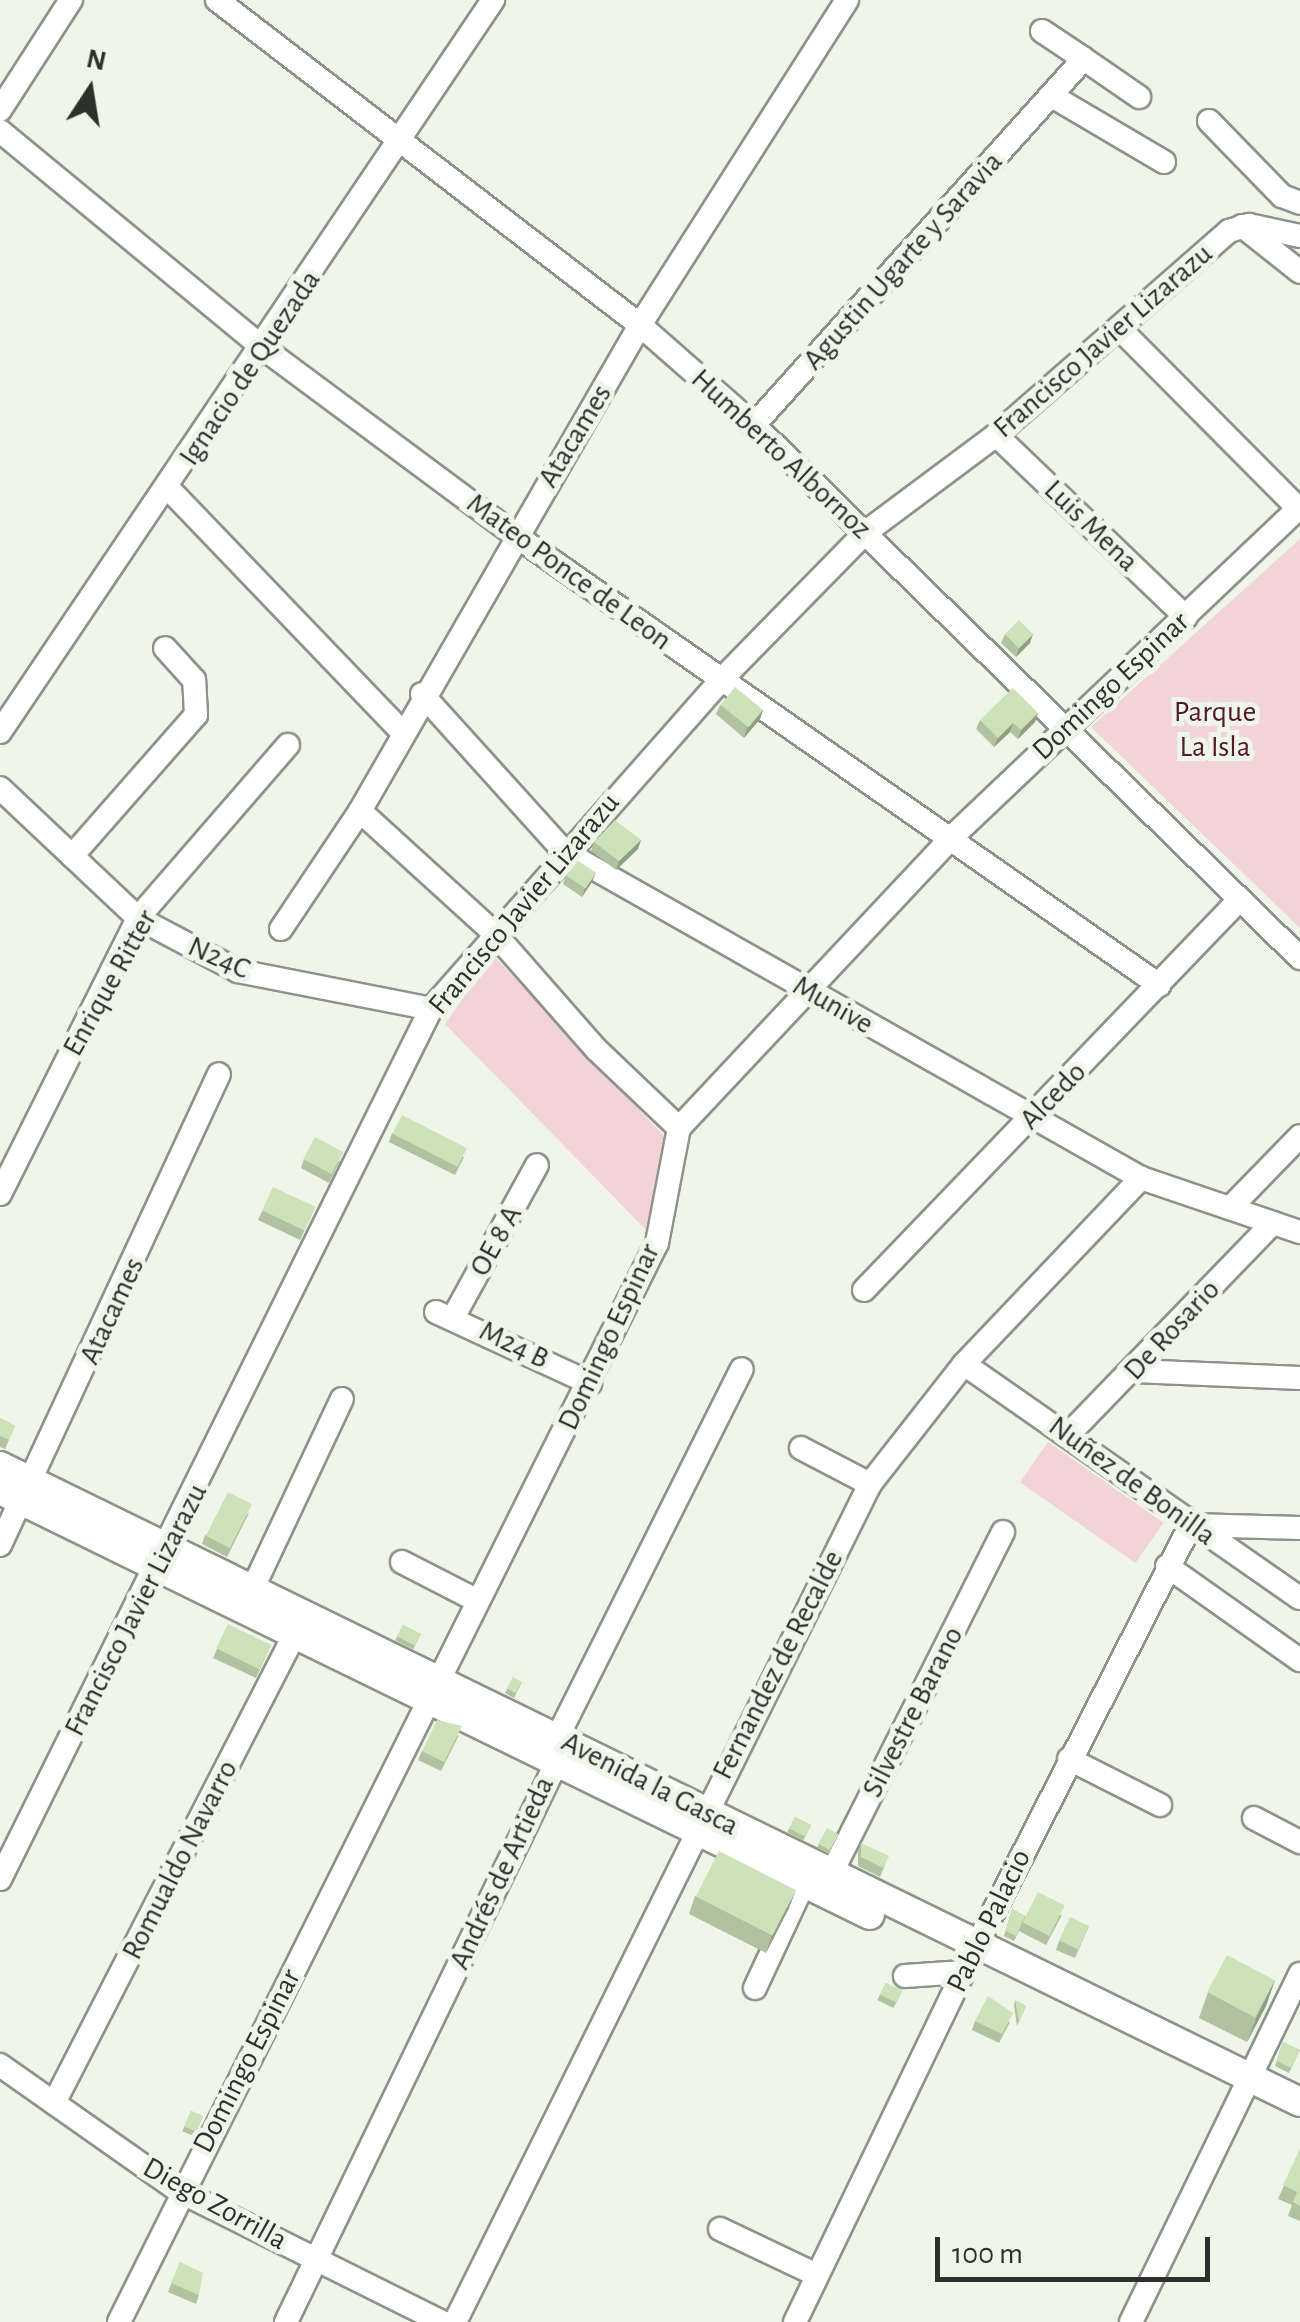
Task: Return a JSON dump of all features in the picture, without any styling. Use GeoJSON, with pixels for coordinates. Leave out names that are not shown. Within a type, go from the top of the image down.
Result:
{"type":"FeatureCollection","features":[{"type":"Feature","properties":{"kind":"main road","name":"Avenida la Gasca"},"geometry":{"type":"LineString","coordinates":[[0,1466],[18,1490],[558,1749],[969,1960],[1113,2021],[1244,2084],[1300,2102]]}},
{"type":"Feature","properties":{"kind":"main road","name":"Avenida la Gasca"},"geometry":{"type":"LineString","coordinates":[[163,1558],[252,1590],[300,1627]]}},
{"type":"Feature","properties":{"kind":"main road","name":"Avenida la Gasca"},"geometry":{"type":"LineString","coordinates":[[1244,2084],[1300,2122]]}},
{"type":"Feature","properties":{"kind":"street"},"geometry":{"type":"LineString","coordinates":[[0,110],[71,0]]}},
{"type":"Feature","properties":{"kind":"street","name":"Humberto Albornoz"},"geometry":{"type":"LineString","coordinates":[[218,0],[640,325],[866,532],[1063,730],[1300,958]]}},
{"type":"Feature","properties":{"kind":"street","name":"Ignacio de Quezada"},"geometry":{"type":"LineString","coordinates":[[0,732],[169,488],[493,0]]}},
{"type":"Feature","properties":{"kind":"street","name":"Atacames"},"geometry":{"type":"LineString","coordinates":[[281,929],[360,811],[422,694],[640,325],[848,0]]}},
{"type":"Feature","properties":{"kind":"street"},"geometry":{"type":"LineString","coordinates":[[1042,31],[1139,98]]}},
{"type":"Feature","properties":{"kind":"street","name":"Agustin Ugarte y Saravia"},"geometry":{"type":"LineString","coordinates":[[754,426],[1084,59]]}},
{"type":"Feature","properties":{"kind":"street"},"geometry":{"type":"LineString","coordinates":[[1052,96],[1164,162]]}},
{"type":"Feature","properties":{"kind":"street"},"geometry":{"type":"LineString","coordinates":[[1210,121],[1282,196],[1300,203]]}},
{"type":"Feature","properties":{"kind":"street","name":"Mateo Ponce de Leon"},"geometry":{"type":"LineString","coordinates":[[0,131],[263,348],[516,535],[1159,985]]}},
{"type":"Feature","properties":{"kind":"street"},"geometry":{"type":"LineString","coordinates":[[1242,226],[1300,236]]}},
{"type":"Feature","properties":{"kind":"street"},"geometry":{"type":"LineString","coordinates":[[1242,226],[1300,272]]}},
{"type":"Feature","properties":{"kind":"street","name":"Francisco Javier Lizarazu"},"geometry":{"type":"LineString","coordinates":[[0,1880],[163,1558],[431,1008],[721,680],[866,532],[996,436],[1242,226]]}},
{"type":"Feature","properties":{"kind":"street"},"geometry":{"type":"LineString","coordinates":[[1120,328],[1299,508]]}},
{"type":"Feature","properties":{"kind":"street","name":"Luis Mena"},"geometry":{"type":"LineString","coordinates":[[996,436],[1186,617]]}},
{"type":"Feature","properties":{"kind":"street"},"geometry":{"type":"LineString","coordinates":[[169,488],[401,731]]}},
{"type":"Feature","properties":{"kind":"street","name":"Domingo Espinar"},"geometry":{"type":"LineString","coordinates":[[119,2322],[657,1243],[679,1128],[950,838],[1299,508]]}},
{"type":"Feature","properties":{"kind":"street"},"geometry":{"type":"LineString","coordinates":[[72,856],[196,715],[194,680],[165,648]]}},
{"type":"Feature","properties":{"kind":"street","name":"Munive"},"geometry":{"type":"LineString","coordinates":[[422,694],[565,852],[1030,1121],[1141,1178],[1300,1232]]}},
{"type":"Feature","properties":{"kind":"street","name":"Enrique Ritter"},"geometry":{"type":"LineString","coordinates":[[0,1194],[138,918],[288,745]]}},
{"type":"Feature","properties":{"kind":"street","name":"N24C"},"geometry":{"type":"LineString","coordinates":[[0,788],[138,918],[238,970],[431,1008]]}},
{"type":"Feature","properties":{"kind":"street"},"geometry":{"type":"LineString","coordinates":[[360,811],[496,934],[596,1049],[679,1128]]}},
{"type":"Feature","properties":{"kind":"street","name":"Alcedo"},"geometry":{"type":"LineString","coordinates":[[864,1290],[1240,899]]}},
{"type":"Feature","properties":{"kind":"street","name":"Atacames"},"geometry":{"type":"LineString","coordinates":[[0,1546],[18,1490],[219,1074]]}},
{"type":"Feature","properties":{"kind":"street"},"geometry":{"type":"LineString","coordinates":[[1230,1208],[1300,1136]]}},
{"type":"Feature","properties":{"kind":"street","name":"OE 8 A"},"geometry":{"type":"LineString","coordinates":[[445,1314],[537,1165]]}},
{"type":"Feature","properties":{"kind":"street","name":"Fernandez de Recalde"},"geometry":{"type":"LineString","coordinates":[[454,2322],[870,1484],[964,1364],[1141,1178]]}},
{"type":"Feature","properties":{"kind":"street","name":"De Rosario"},"geometry":{"type":"LineString","coordinates":[[1068,1435],[1134,1371],[1272,1222]]}},
{"type":"Feature","properties":{"kind":"street","name":"M24 B"},"geometry":{"type":"LineString","coordinates":[[445,1314],[590,1383]]}},
{"type":"Feature","properties":{"kind":"street","name":"Nuñez de Bonilla"},"geometry":{"type":"LineString","coordinates":[[964,1364],[1300,1598]]}},
{"type":"Feature","properties":{"kind":"street","name":"Andrés de Artieda"},"geometry":{"type":"LineString","coordinates":[[286,2322],[742,1369]]}},
{"type":"Feature","properties":{"kind":"street"},"geometry":{"type":"LineString","coordinates":[[1134,1371],[1300,1378]]}},
{"type":"Feature","properties":{"kind":"street"},"geometry":{"type":"LineString","coordinates":[[252,1590],[342,1399]]}},
{"type":"Feature","properties":{"kind":"street"},"geometry":{"type":"LineString","coordinates":[[801,1448],[870,1484]]}},
{"type":"Feature","properties":{"kind":"street"},"geometry":{"type":"LineString","coordinates":[[1191,1525],[1300,1528]]}},
{"type":"Feature","properties":{"kind":"street","name":"Pablo Palacio"},"geometry":{"type":"LineString","coordinates":[[795,2322],[969,1960],[1191,1525]]}},
{"type":"Feature","properties":{"kind":"street","name":"Silvestre Barano"},"geometry":{"type":"LineString","coordinates":[[755,1988],[819,1883],[1003,1532]]}},
{"type":"Feature","properties":{"kind":"street"},"geometry":{"type":"LineString","coordinates":[[402,1562],[478,1601]]}},
{"type":"Feature","properties":{"kind":"street"},"geometry":{"type":"LineString","coordinates":[[1167,1566],[1300,1660]]}},
{"type":"Feature","properties":{"kind":"street","name":"Romualdo Navarro"},"geometry":{"type":"LineString","coordinates":[[54,2104],[300,1627]]}},
{"type":"Feature","properties":{"kind":"street"},"geometry":{"type":"LineString","coordinates":[[1070,1759],[1160,1805]]}},
{"type":"Feature","properties":{"kind":"street"},"geometry":{"type":"LineString","coordinates":[[1254,1818],[1300,1842]]}},
{"type":"Feature","properties":{"kind":"street"},"geometry":{"type":"LineString","coordinates":[[906,1976],[969,1960]]}},
{"type":"Feature","properties":{"kind":"street"},"geometry":{"type":"LineString","coordinates":[[1131,2322],[1300,1974]]}},
{"type":"Feature","properties":{"kind":"street","name":"Diego Zorrilla"},"geometry":{"type":"LineString","coordinates":[[0,2065],[181,2192],[442,2322]]}},
{"type":"Feature","properties":{"kind":"street"},"geometry":{"type":"LineString","coordinates":[[720,2229],[817,2275]]}},
{"type":"Feature","properties":{"kind":"green space","name":"Parque La Isla"},"geometry":{"type":"Polygon","coordinates":[[[1300,539],[1300,928],[1091,727],[1300,539]]]}},
{"type":"Feature","properties":{"kind":"green space"},"geometry":{"type":"Polygon","coordinates":[[[493,955],[664,1136],[646,1230],[445,1024],[493,955]]]}},
{"type":"Feature","properties":{"kind":"green space"},"geometry":{"type":"Polygon","coordinates":[[[1048,1442],[1164,1523],[1135,1563],[1020,1482],[1048,1442]]]}},
{"type":"Feature","properties":{"kind":"building"},"geometry":{"type":"Polygon","coordinates":[[[1019,620],[1033,634],[1019,648],[1005,634],[1019,620]]]}},
{"type":"Feature","properties":{"kind":"building"},"geometry":{"type":"Polygon","coordinates":[[[735,687],[763,710],[749,728],[721,705],[735,687]]]}},
{"type":"Feature","properties":{"kind":"building"},"geometry":{"type":"Polygon","coordinates":[[[1013,688],[1038,713],[1021,730],[1013,723],[998,738],[980,720],[1013,688]]]}},
{"type":"Feature","properties":{"kind":"building"},"geometry":{"type":"Polygon","coordinates":[[[615,820],[641,840],[619,861],[594,842],[615,820]]]}},
{"type":"Feature","properties":{"kind":"building"},"geometry":{"type":"Polygon","coordinates":[[[577,860],[596,873],[585,889],[566,876],[577,860]]]}},
{"type":"Feature","properties":{"kind":"building"},"geometry":{"type":"Polygon","coordinates":[[[402,1115],[467,1148],[458,1167],[392,1134],[402,1115]]]}},
{"type":"Feature","properties":{"kind":"building"},"geometry":{"type":"Polygon","coordinates":[[[315,1137],[343,1152],[332,1174],[303,1159],[315,1137]]]}},
{"type":"Feature","properties":{"kind":"building"},"geometry":{"type":"Polygon","coordinates":[[[273,1187],[316,1207],[305,1230],[262,1211],[273,1187]]]}},
{"type":"Feature","properties":{"kind":"building"},"geometry":{"type":"Polygon","coordinates":[[[0,1418],[15,1426],[9,1440],[0,1436],[0,1418]]]}},
{"type":"Feature","properties":{"kind":"building"},"geometry":{"type":"Polygon","coordinates":[[[228,1492],[252,1504],[230,1548],[206,1536],[228,1492]]]}},
{"type":"Feature","properties":{"kind":"building"},"geometry":{"type":"Polygon","coordinates":[[[228,1624],[271,1645],[259,1669],[216,1648],[228,1624]]]}},
{"type":"Feature","properties":{"kind":"building"},"geometry":{"type":"Polygon","coordinates":[[[403,1625],[421,1634],[415,1646],[397,1637],[403,1625]]]}},
{"type":"Feature","properties":{"kind":"building"},"geometry":{"type":"Polygon","coordinates":[[[513,1677],[522,1682],[515,1693],[507,1688],[513,1677]]]}},
{"type":"Feature","properties":{"kind":"building"},"geometry":{"type":"Polygon","coordinates":[[[437,1720],[462,1726],[444,1762],[422,1751],[437,1720]]]}},
{"type":"Feature","properties":{"kind":"building"},"geometry":{"type":"Polygon","coordinates":[[[795,1817],[811,1825],[805,1837],[789,1829],[795,1817]]]}},
{"type":"Feature","properties":{"kind":"building"},"geometry":{"type":"Polygon","coordinates":[[[827,1828],[838,1834],[830,1850],[818,1844],[827,1828]]]}},
{"type":"Feature","properties":{"kind":"building"},"geometry":{"type":"Polygon","coordinates":[[[861,1843],[889,1856],[883,1868],[861,1857],[861,1843]]]}},
{"type":"Feature","properties":{"kind":"building"},"geometry":{"type":"Polygon","coordinates":[[[719,1851],[796,1890],[772,1935],[696,1896],[719,1851]]]}},
{"type":"Feature","properties":{"kind":"building"},"geometry":{"type":"Polygon","coordinates":[[[1038,1892],[1065,1906],[1049,1936],[1023,1922],[1038,1892]]]}},
{"type":"Feature","properties":{"kind":"building"},"geometry":{"type":"Polygon","coordinates":[[[1012,1909],[1025,1916],[1016,1936],[1006,1931],[1012,1909]]]}},
{"type":"Feature","properties":{"kind":"building"},"geometry":{"type":"Polygon","coordinates":[[[1070,1917],[1089,1926],[1078,1949],[1059,1941],[1070,1917]]]}},
{"type":"Feature","properties":{"kind":"building"},"geometry":{"type":"Polygon","coordinates":[[[1227,1955],[1275,1980],[1255,2017],[1207,1992],[1227,1955]]]}},
{"type":"Feature","properties":{"kind":"building"},"geometry":{"type":"Polygon","coordinates":[[[886,1983],[902,1991],[896,2003],[880,1995],[886,1983]]]}},
{"type":"Feature","properties":{"kind":"building"},"geometry":{"type":"Polygon","coordinates":[[[988,1996],[1013,2013],[1002,2034],[975,2021],[988,1996]]]}},
{"type":"Feature","properties":{"kind":"building"},"geometry":{"type":"Polygon","coordinates":[[[1015,2000],[1026,2006],[1019,2022],[1015,2000]]]}},
{"type":"Feature","properties":{"kind":"building"},"geometry":{"type":"Polygon","coordinates":[[[1283,2042],[1300,2050],[1291,2068],[1277,2061],[1283,2042]]]}},
{"type":"Feature","properties":{"kind":"building"},"geometry":{"type":"Polygon","coordinates":[[[191,2111],[203,2116],[196,2132],[184,2127],[191,2111]]]}},
{"type":"Feature","properties":{"kind":"building"},"geometry":{"type":"Polygon","coordinates":[[[1300,2149],[1300,2206],[1293,2202],[1297,2192],[1283,2185],[1300,2149]]]}},
{"type":"Feature","properties":{"kind":"building"},"geometry":{"type":"Polygon","coordinates":[[[180,2262],[203,2273],[199,2295],[171,2283],[180,2262]]]}}]}
